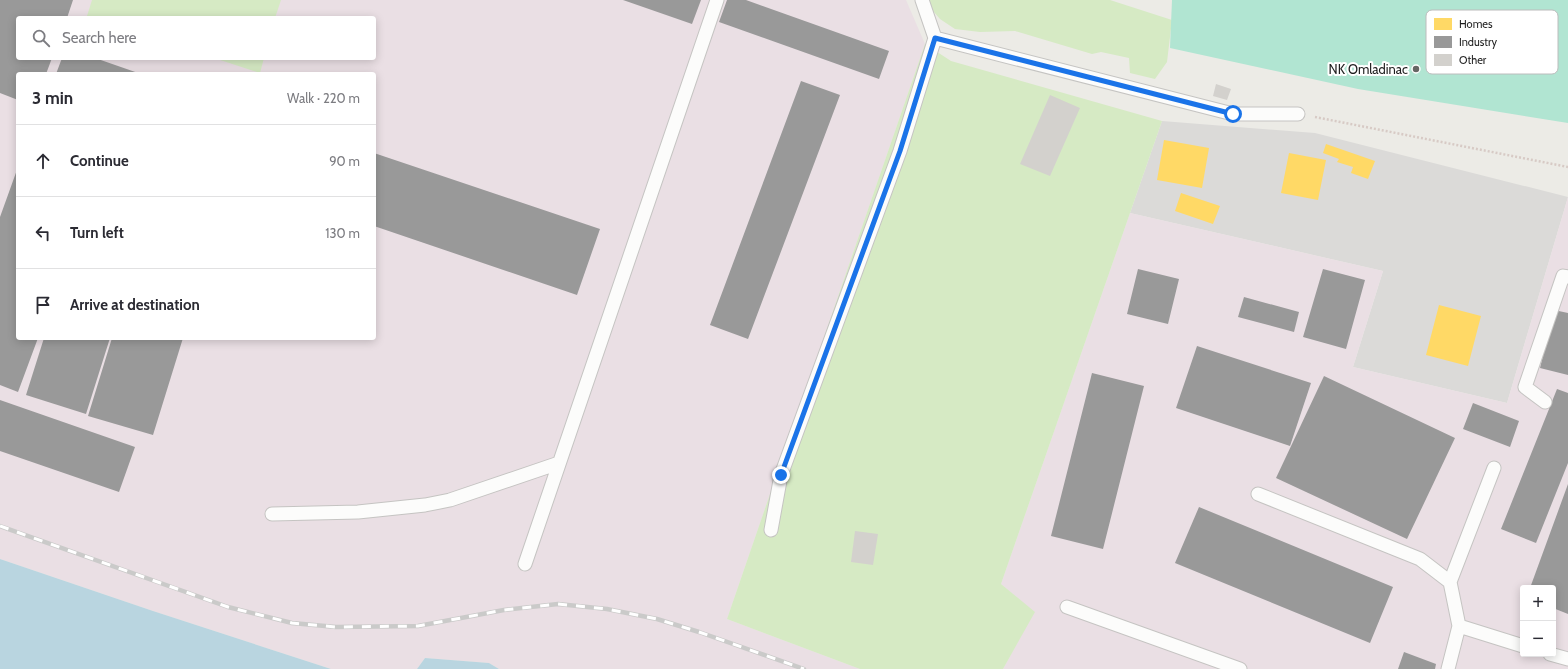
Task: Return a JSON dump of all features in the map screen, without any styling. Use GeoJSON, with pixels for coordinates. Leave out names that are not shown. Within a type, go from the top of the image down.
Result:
{"type":"FeatureCollection","features":[{"type":"Feature","properties":{"kind":"lane"},"geometry":{"type":"LineString","coordinates":[[525,564],[717,0]]}},
{"type":"Feature","properties":{"kind":"lane"},"geometry":{"type":"LineString","coordinates":[[771,530],[781,475],[900,151],[935,38],[922,0]]}},
{"type":"Feature","properties":{"kind":"lane"},"geometry":{"type":"LineString","coordinates":[[935,38],[1233,114],[1298,114]]}},
{"type":"Feature","properties":{"kind":"lane"},"geometry":{"type":"LineString","coordinates":[[1545,402],[1525,387],[1563,276],[1568,277]]}},
{"type":"Feature","properties":{"kind":"lane"},"geometry":{"type":"LineString","coordinates":[[272,514],[358,512],[425,505],[450,500],[559,463]]}},
{"type":"Feature","properties":{"kind":"lane"},"geometry":{"type":"LineString","coordinates":[[1448,669],[1459,626],[1450,582],[1494,468]]}},
{"type":"Feature","properties":{"kind":"lane"},"geometry":{"type":"LineString","coordinates":[[1258,494],[1420,559],[1450,582]]}},
{"type":"Feature","properties":{"kind":"lane"},"geometry":{"type":"LineString","coordinates":[[1067,607],[1240,669]]}},
{"type":"Feature","properties":{"kind":"lane"},"geometry":{"type":"LineString","coordinates":[[1459,626],[1520,645]]}},
{"type":"Feature","properties":{"kind":"lane"},"geometry":{"type":"LineString","coordinates":[[1556,656],[1568,659]]}},
{"type":"Feature","properties":{"kind":"path"},"geometry":{"type":"LineString","coordinates":[[1298,114],[1568,167]]}},
{"type":"Feature","properties":{"kind":"shaded area"},"geometry":{"type":"Polygon","coordinates":[[[0,0],[906,0],[925,44],[727,619],[860,669],[499,669],[489,663],[425,658],[417,669],[331,669],[0,559],[0,0]]]}},
{"type":"Feature","properties":{"kind":"shaded area"},"geometry":{"type":"Polygon","coordinates":[[[1162,121],[1315,133],[1568,197],[1507,403],[1353,367],[1383,271],[1130,213],[1162,121]]]}},
{"type":"Feature","properties":{"kind":"shaded area"},"geometry":{"type":"Polygon","coordinates":[[[1568,197],[1568,669],[1003,669],[1034,612],[1001,584],[1130,213],[1383,271],[1353,367],[1507,403],[1568,197]]]}},
{"type":"Feature","properties":{"kind":"green space"},"geometry":{"type":"Polygon","coordinates":[[[92,0],[281,0],[276,16],[87,16],[92,0]]]}},
{"type":"Feature","properties":{"kind":"green space"},"geometry":{"type":"Polygon","coordinates":[[[926,0],[1110,0],[1172,20],[1167,62],[1155,79],[1130,73],[1129,58],[1101,52],[1092,54],[1015,31],[980,32],[955,29],[940,19],[927,4],[926,0]]]}},
{"type":"Feature","properties":{"kind":"green space","name":"NK Omladinac"},"geometry":{"type":"Polygon","coordinates":[[[1172,0],[1568,0],[1568,123],[1358,89],[1170,48],[1172,0]]]}},
{"type":"Feature","properties":{"kind":"green space"},"geometry":{"type":"Polygon","coordinates":[[[925,44],[951,61],[1162,121],[1001,584],[1035,612],[1003,669],[860,669],[727,619],[925,44]]]}},
{"type":"Feature","properties":{"kind":"green space"},"geometry":{"type":"Polygon","coordinates":[[[220,60],[263,60],[260,72],[220,60]]]}},
{"type":"Feature","properties":{"kind":"water"},"geometry":{"type":"Polygon","coordinates":[[[0,559],[153,611],[331,669],[0,669],[0,559]]]}},
{"type":"Feature","properties":{"kind":"water"},"geometry":{"type":"Polygon","coordinates":[[[425,658],[489,663],[499,669],[417,669],[425,658]]]}},
{"type":"Feature","properties":{"kind":"building: Homes"},"geometry":{"type":"Polygon","coordinates":[[[1164,140],[1209,148],[1202,188],[1157,180],[1164,140]]]}},
{"type":"Feature","properties":{"kind":"building: Homes"},"geometry":{"type":"Polygon","coordinates":[[[1326,144],[1375,161],[1368,179],[1351,173],[1353,167],[1337,162],[1339,159],[1323,153],[1326,144]]]}},
{"type":"Feature","properties":{"kind":"building: Homes"},"geometry":{"type":"Polygon","coordinates":[[[1289,153],[1326,160],[1318,200],[1281,193],[1289,153]]]}},
{"type":"Feature","properties":{"kind":"building: Homes"},"geometry":{"type":"Polygon","coordinates":[[[1181,193],[1220,206],[1213,224],[1175,211],[1181,193]]]}},
{"type":"Feature","properties":{"kind":"building: Homes"},"geometry":{"type":"Polygon","coordinates":[[[1439,305],[1481,316],[1468,366],[1426,355],[1439,305]]]}},
{"type":"Feature","properties":{"kind":"building: Industry"},"geometry":{"type":"Polygon","coordinates":[[[0,0],[73,0],[68,16],[16,16],[16,60],[51,60],[47,72],[16,72],[16,99],[0,93],[0,0]]]}},
{"type":"Feature","properties":{"kind":"building: Industry"},"geometry":{"type":"Polygon","coordinates":[[[623,0],[701,0],[692,24],[623,0]]]}},
{"type":"Feature","properties":{"kind":"building: Industry"},"geometry":{"type":"Polygon","coordinates":[[[727,0],[746,0],[889,51],[879,79],[719,22],[727,0]]]}},
{"type":"Feature","properties":{"kind":"building: Industry"},"geometry":{"type":"Polygon","coordinates":[[[61,60],[101,60],[135,72],[57,72],[61,60]]]}},
{"type":"Feature","properties":{"kind":"building: Industry"},"geometry":{"type":"Polygon","coordinates":[[[801,81],[840,95],[748,339],[710,325],[801,81]]]}},
{"type":"Feature","properties":{"kind":"building: Industry"},"geometry":{"type":"Polygon","coordinates":[[[376,154],[600,229],[577,295],[376,227],[376,154]]]}},
{"type":"Feature","properties":{"kind":"building: Industry"},"geometry":{"type":"Polygon","coordinates":[[[16,173],[16,340],[37,340],[18,392],[0,385],[0,217],[16,173]]]}},
{"type":"Feature","properties":{"kind":"building: Industry"},"geometry":{"type":"Polygon","coordinates":[[[1138,269],[1179,279],[1168,324],[1127,314],[1138,269]]]}},
{"type":"Feature","properties":{"kind":"building: Industry"},"geometry":{"type":"Polygon","coordinates":[[[1323,269],[1365,280],[1346,349],[1303,337],[1323,269]]]}},
{"type":"Feature","properties":{"kind":"building: Industry"},"geometry":{"type":"Polygon","coordinates":[[[1244,297],[1299,312],[1294,332],[1238,317],[1244,297]]]}},
{"type":"Feature","properties":{"kind":"building: Industry"},"geometry":{"type":"Polygon","coordinates":[[[1554,310],[1568,313],[1568,375],[1540,368],[1554,310]]]}},
{"type":"Feature","properties":{"kind":"building: Industry"},"geometry":{"type":"Polygon","coordinates":[[[43,340],[109,340],[86,414],[26,395],[43,340]]]}},
{"type":"Feature","properties":{"kind":"building: Industry"},"geometry":{"type":"Polygon","coordinates":[[[111,340],[182,340],[153,435],[88,416],[111,340]]]}},
{"type":"Feature","properties":{"kind":"building: Industry"},"geometry":{"type":"Polygon","coordinates":[[[1197,346],[1311,383],[1290,446],[1176,408],[1197,346]]]}},
{"type":"Feature","properties":{"kind":"building: Industry"},"geometry":{"type":"Polygon","coordinates":[[[1092,373],[1144,386],[1103,549],[1051,536],[1092,373]]]}},
{"type":"Feature","properties":{"kind":"building: Industry"},"geometry":{"type":"Polygon","coordinates":[[[1324,376],[1455,438],[1407,539],[1276,478],[1324,376]]]}},
{"type":"Feature","properties":{"kind":"building: Industry"},"geometry":{"type":"Polygon","coordinates":[[[1557,389],[1568,393],[1568,463],[1536,543],[1501,529],[1557,389]]]}},
{"type":"Feature","properties":{"kind":"building: Industry"},"geometry":{"type":"Polygon","coordinates":[[[0,400],[135,447],[119,492],[0,451],[0,400]]]}},
{"type":"Feature","properties":{"kind":"building: Industry"},"geometry":{"type":"Polygon","coordinates":[[[1473,403],[1519,421],[1510,447],[1463,429],[1473,403]]]}},
{"type":"Feature","properties":{"kind":"building: Industry"},"geometry":{"type":"Polygon","coordinates":[[[1568,484],[1568,614],[1556,609],[1556,585],[1531,585],[1568,484]]]}},
{"type":"Feature","properties":{"kind":"building: Industry"},"geometry":{"type":"Polygon","coordinates":[[[1199,507],[1393,587],[1370,643],[1175,563],[1199,507]]]}},
{"type":"Feature","properties":{"kind":"building: Industry"},"geometry":{"type":"Polygon","coordinates":[[[1404,652],[1436,664],[1435,669],[1398,669],[1404,652]]]}},
{"type":"Feature","properties":{"kind":"building: Other"},"geometry":{"type":"Polygon","coordinates":[[[1216,84],[1231,89],[1227,100],[1213,96],[1216,84]]]}},
{"type":"Feature","properties":{"kind":"building: Other"},"geometry":{"type":"Polygon","coordinates":[[[1050,95],[1080,108],[1050,176],[1020,164],[1050,95]]]}},
{"type":"Feature","properties":{"kind":"building: Other"},"geometry":{"type":"Polygon","coordinates":[[[855,531],[878,534],[873,565],[851,562],[855,531]]]}},
{"type":"Feature","properties":{"kind":"railway"},"geometry":{"type":"LineString","coordinates":[[0,526],[228,607],[292,623],[336,627],[418,626],[504,610],[558,604],[607,609],[657,619],[699,632],[804,669]]}},
{"type":"Feature","properties":{"kind":"place","name":"NK Omladinac"},"geometry":{"type":"Point","coordinates":[1416,69]}},
{"type":"Feature","properties":{"kind":"route"},"geometry":{"type":"LineString","coordinates":[[781,475],[900,151],[935,38],[1233,114]]}}]}
